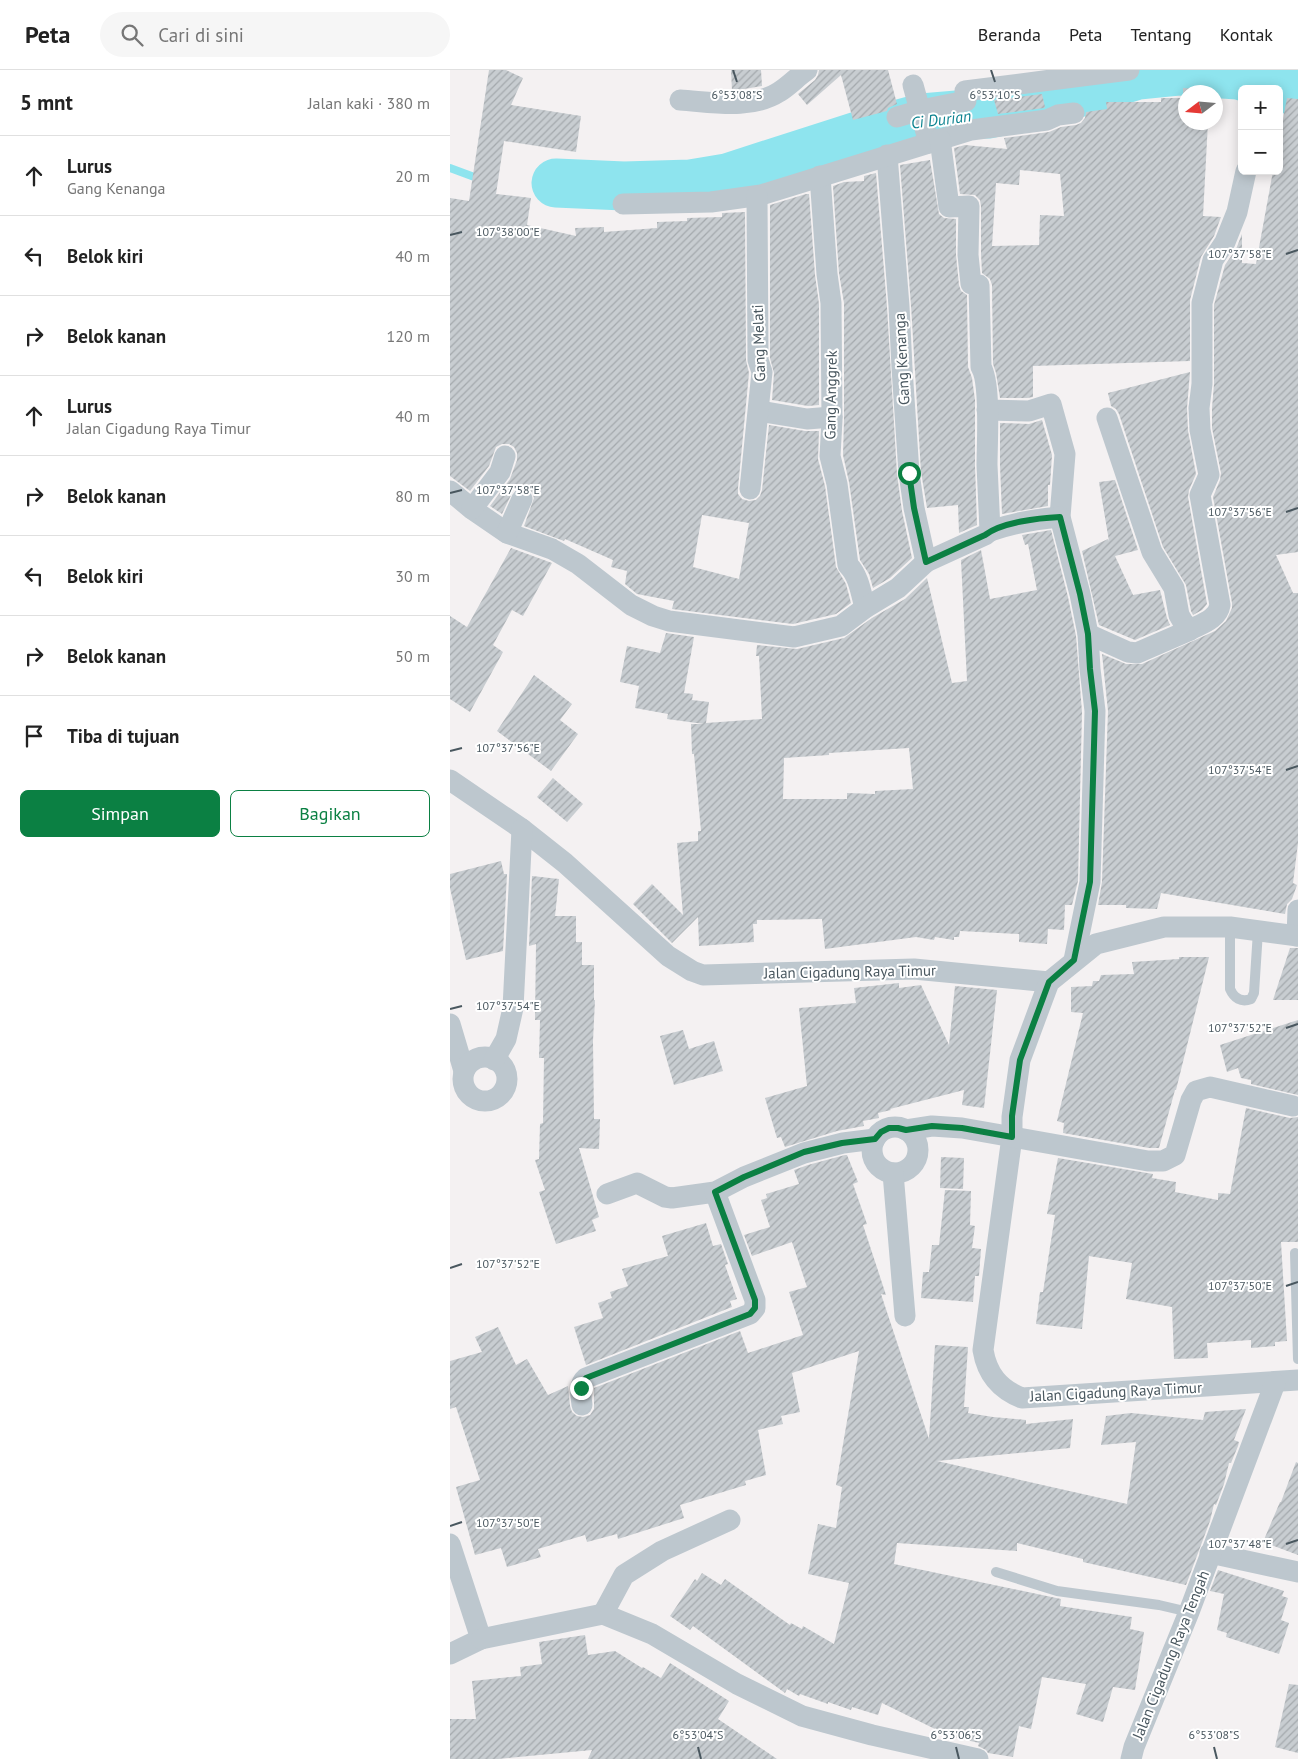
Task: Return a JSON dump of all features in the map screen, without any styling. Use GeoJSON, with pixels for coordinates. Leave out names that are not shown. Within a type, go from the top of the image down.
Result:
{"type":"FeatureCollection","features":[{"type":"Feature","properties":{"kind":"street"},"geometry":{"type":"LineString","coordinates":[[680,100],[748,104],[764,100],[780,92],[807,70]]}},
{"type":"Feature","properties":{"kind":"street"},"geometry":{"type":"LineString","coordinates":[[897,117],[966,101],[965,91],[1129,70]]}},
{"type":"Feature","properties":{"kind":"street"},"geometry":{"type":"LineString","coordinates":[[913,85],[921,110],[935,141],[949,207],[969,206],[968,255],[971,284],[979,285],[981,367],[984,373],[987,410],[990,531]]}},
{"type":"Feature","properties":{"kind":"street"},"geometry":{"type":"LineString","coordinates":[[623,204],[711,202],[757,196],[971,130],[1047,120],[1058,115],[1074,113]]}},
{"type":"Feature","properties":{"kind":"street","name":"Gang Kenanga"},"geometry":{"type":"LineString","coordinates":[[887,155],[900,306],[909,473],[914,508],[926,562]]}},
{"type":"Feature","properties":{"kind":"street"},"geometry":{"type":"LineString","coordinates":[[1088,634],[1128,652],[1137,653],[1190,630],[1216,616],[1219,611],[1220,606],[1200,495],[1209,475],[1200,430],[1199,408],[1202,384],[1202,303],[1213,260],[1225,242],[1237,212],[1245,175]]}},
{"type":"Feature","properties":{"kind":"street","name":"Gang Anggrek"},"geometry":{"type":"LineString","coordinates":[[820,176],[831,303],[832,417],[830,456],[837,484],[848,565],[853,570],[857,580],[865,608]]}},
{"type":"Feature","properties":{"kind":"street","name":"Gang Melati"},"geometry":{"type":"LineString","coordinates":[[750,489],[762,372],[758,360],[757,196]]}},
{"type":"Feature","properties":{"kind":"street"},"geometry":{"type":"LineString","coordinates":[[987,410],[1030,411],[1051,404],[1065,454],[1060,517],[1080,594],[1088,634],[1095,711],[1090,882],[1074,960]]}},
{"type":"Feature","properties":{"kind":"street"},"geometry":{"type":"LineString","coordinates":[[759,411],[807,419],[832,417]]}},
{"type":"Feature","properties":{"kind":"street"},"geometry":{"type":"LineString","coordinates":[[1106,418],[1152,552],[1174,588],[1179,615],[1190,630]]}},
{"type":"Feature","properties":{"kind":"street"},"geometry":{"type":"LineString","coordinates":[[472,509],[500,472],[505,456]]}},
{"type":"Feature","properties":{"kind":"street"},"geometry":{"type":"LineString","coordinates":[[450,491],[507,533],[552,549],[578,564],[631,605],[653,616],[669,621],[794,637],[841,626],[865,608],[898,588],[926,562],[990,531],[1012,524],[1060,517]]}},
{"type":"Feature","properties":{"kind":"street"},"geometry":{"type":"LineString","coordinates":[[507,533],[522,499]]}},
{"type":"Feature","properties":{"kind":"street","name":"Jalan Cigadung Raya Timur"},"geometry":{"type":"LineString","coordinates":[[450,780],[522,829],[565,863],[668,956],[692,971],[703,975],[914,969],[1049,982],[1020,1060],[1012,1116],[1012,1137],[983,1350],[985,1362],[990,1373],[1001,1387],[1010,1394],[1022,1398],[1298,1380]]}},
{"type":"Feature","properties":{"kind":"street"},"geometry":{"type":"LineString","coordinates":[[494,1060],[506,1039],[513,1008],[522,829]]}},
{"type":"Feature","properties":{"kind":"street"},"geometry":{"type":"LineString","coordinates":[[1049,982],[1096,944],[1164,927],[1230,927],[1297,936],[1298,910]]}},
{"type":"Feature","properties":{"kind":"street"},"geometry":{"type":"LineString","coordinates":[[450,1024],[464,1071],[465,1087],[469,1094],[476,1099],[493,1100],[506,1087],[505,1071],[501,1064],[494,1060],[485,1057],[477,1059],[464,1071]]}},
{"type":"Feature","properties":{"kind":"street"},"geometry":{"type":"LineString","coordinates":[[906,1130],[913,1136],[917,1144],[918,1153],[915,1162],[902,1172],[884,1171],[877,1165],[873,1156],[875,1139],[881,1132],[889,1128],[906,1130],[932,1126],[962,1128],[1148,1161],[1163,1161],[1175,1156],[1191,1100],[1196,1091],[1210,1087],[1292,1106]]}},
{"type":"Feature","properties":{"kind":"street"},"geometry":{"type":"LineString","coordinates":[[607,1194],[637,1183],[665,1197],[672,1198],[715,1192],[744,1177],[804,1152],[842,1143],[875,1139]]}},
{"type":"Feature","properties":{"kind":"street"},"geometry":{"type":"LineString","coordinates":[[893,1173],[905,1316]]}},
{"type":"Feature","properties":{"kind":"street"},"geometry":{"type":"LineString","coordinates":[[582,1405],[581,1388],[582,1382],[586,1378],[750,1314],[755,1308],[755,1300],[715,1192]]}},
{"type":"Feature","properties":{"kind":"street","name":"Jalan Cigadung Raya Tengah"},"geometry":{"type":"LineString","coordinates":[[1131,1759],[1190,1612],[1210,1553],[1275,1383]]}},
{"type":"Feature","properties":{"kind":"street"},"geometry":{"type":"LineString","coordinates":[[603,1614],[624,1574],[662,1551],[730,1520]]}},
{"type":"Feature","properties":{"kind":"street"},"geometry":{"type":"LineString","coordinates":[[450,1544],[481,1639]]}},
{"type":"Feature","properties":{"kind":"street"},"geometry":{"type":"LineString","coordinates":[[1210,1553],[1298,1572]]}},
{"type":"Feature","properties":{"kind":"street"},"geometry":{"type":"LineString","coordinates":[[450,1654],[481,1639],[603,1614],[652,1634],[737,1684],[802,1716],[872,1735],[978,1759]]}},
{"type":"Feature","properties":{"kind":"lane"},"geometry":{"type":"LineString","coordinates":[[1230,927],[1230,989],[1233,996],[1247,1001],[1254,994],[1258,931]]}},
{"type":"Feature","properties":{"kind":"lane"},"geometry":{"type":"LineString","coordinates":[[1295,1253],[1298,1358]]}},
{"type":"Feature","properties":{"kind":"lane"},"geometry":{"type":"LineString","coordinates":[[996,1572],[1056,1591],[1159,1604],[1190,1612]]}},
{"type":"Feature","properties":{"kind":"building"},"geometry":{"type":"Polygon","coordinates":[[[489,70],[506,70],[523,78],[511,105],[581,116],[576,152],[504,141],[496,194],[531,198],[527,225],[576,236],[575,228],[604,227],[604,232],[657,228],[657,222],[687,221],[687,218],[722,217],[722,213],[745,212],[746,360],[749,373],[738,494],[742,499],[749,501],[756,500],[760,496],[769,425],[805,431],[819,431],[818,459],[825,486],[836,567],[846,584],[851,603],[836,614],[793,624],[672,609],[674,601],[637,594],[625,584],[627,571],[611,567],[613,560],[565,539],[564,541],[524,526],[534,498],[532,492],[527,488],[520,487],[514,489],[502,514],[490,506],[510,479],[517,460],[517,453],[514,447],[509,444],[502,444],[496,447],[489,466],[470,491],[450,476],[450,198],[469,201],[489,70]],[[702,515],[693,567],[739,579],[749,523],[702,515]]]}},
{"type":"Feature","properties":{"kind":"building"},"geometry":{"type":"Polygon","coordinates":[[[731,70],[761,70],[762,86],[732,91],[731,70]]]}},
{"type":"Feature","properties":{"kind":"building"},"geometry":{"type":"Polygon","coordinates":[[[819,70],[888,70],[897,104],[888,108],[887,111],[853,120],[841,75],[807,105],[798,94],[815,80],[819,70]]]}},
{"type":"Feature","properties":{"kind":"building"},"geometry":{"type":"Polygon","coordinates":[[[1042,94],[1044,108],[998,114],[994,100],[1042,94]]]}},
{"type":"Feature","properties":{"kind":"building"},"geometry":{"type":"Polygon","coordinates":[[[1161,98],[1178,98],[1178,130],[1208,130],[1203,216],[1221,217],[1214,236],[1201,257],[1190,300],[1190,361],[1033,366],[1033,397],[1000,398],[993,364],[992,285],[990,279],[982,273],[980,200],[975,195],[960,194],[954,148],[965,145],[1007,149],[1004,138],[1049,132],[1061,127],[1076,125],[1085,118],[1086,112],[1107,109],[1106,102],[1161,102],[1161,98]],[[1020,170],[1019,185],[996,183],[992,246],[1039,245],[1040,215],[1064,216],[1060,174],[1020,170]]]}},
{"type":"Feature","properties":{"kind":"building"},"geometry":{"type":"Polygon","coordinates":[[[1287,98],[1298,99],[1298,552],[1276,555],[1293,593],[1298,593],[1298,843],[1293,883],[1297,885],[1292,899],[1287,904],[1285,914],[1161,893],[1157,909],[1126,908],[1126,905],[1098,905],[1102,882],[1108,711],[1102,654],[1126,664],[1142,664],[1215,631],[1226,621],[1232,608],[1213,497],[1221,473],[1212,428],[1214,305],[1225,265],[1236,249],[1242,234],[1242,263],[1256,264],[1272,175],[1283,175],[1283,119],[1287,98]]]}},
{"type":"Feature","properties":{"kind":"building"},"geometry":{"type":"Polygon","coordinates":[[[930,160],[939,214],[944,218],[956,219],[956,255],[959,285],[961,291],[967,295],[968,367],[972,378],[975,400],[977,525],[959,533],[958,505],[927,508],[921,472],[900,165],[930,160]]]}},
{"type":"Feature","properties":{"kind":"building"},"geometry":{"type":"Polygon","coordinates":[[[876,173],[887,307],[897,474],[902,511],[912,558],[890,578],[873,588],[869,574],[860,560],[849,482],[843,455],[844,303],[839,273],[833,186],[844,182],[864,181],[864,176],[876,173]]]}},
{"type":"Feature","properties":{"kind":"building"},"geometry":{"type":"Polygon","coordinates":[[[809,194],[819,304],[819,405],[808,406],[772,400],[774,373],[770,358],[770,205],[809,194]]]}},
{"type":"Feature","properties":{"kind":"building"},"geometry":{"type":"Polygon","coordinates":[[[1190,372],[1187,408],[1188,431],[1196,474],[1188,497],[1207,604],[1202,610],[1193,615],[1186,585],[1163,547],[1119,414],[1111,406],[1108,393],[1190,372]]]}},
{"type":"Feature","properties":{"kind":"building"},"geometry":{"type":"Polygon","coordinates":[[[1042,420],[1052,455],[1050,485],[1048,485],[1048,506],[1002,514],[1000,423],[1029,424],[1042,420]]]}},
{"type":"Feature","properties":{"kind":"building"},"geometry":{"type":"Polygon","coordinates":[[[1115,480],[1138,550],[1115,556],[1133,595],[1160,590],[1170,625],[1135,640],[1099,625],[1082,551],[1108,539],[1109,541],[1099,482],[1115,480]]]}},
{"type":"Feature","properties":{"kind":"building"},"geometry":{"type":"Polygon","coordinates":[[[1051,530],[1076,636],[1082,712],[1078,881],[1072,905],[1065,905],[1064,930],[1048,929],[1047,944],[1019,942],[1019,934],[960,931],[959,937],[954,937],[954,940],[935,937],[934,940],[916,937],[825,949],[822,919],[757,920],[757,924],[753,924],[754,942],[699,946],[698,917],[672,943],[633,904],[652,884],[683,915],[677,843],[698,841],[698,831],[701,831],[694,754],[692,754],[691,724],[704,724],[667,719],[668,714],[635,708],[639,686],[620,682],[627,646],[660,653],[666,633],[694,637],[684,693],[693,694],[692,700],[709,702],[706,723],[762,719],[759,656],[756,656],[757,645],[797,649],[844,638],[872,618],[905,599],[927,578],[952,683],[967,681],[961,560],[981,550],[990,599],[1037,590],[1028,544],[1025,545],[1022,535],[1051,530]],[[909,748],[784,758],[783,799],[847,799],[847,793],[875,794],[875,791],[913,789],[909,748]]]}},
{"type":"Feature","properties":{"kind":"building"},"geometry":{"type":"Polygon","coordinates":[[[511,548],[552,563],[523,616],[512,610],[493,645],[503,652],[470,712],[450,699],[450,616],[467,627],[511,548]]]}},
{"type":"Feature","properties":{"kind":"building"},"geometry":{"type":"Polygon","coordinates":[[[534,675],[572,704],[560,720],[578,734],[551,771],[497,731],[534,675]]]}},
{"type":"Feature","properties":{"kind":"building"},"geometry":{"type":"Polygon","coordinates":[[[553,778],[583,804],[567,822],[537,797],[553,778]]]}},
{"type":"Feature","properties":{"kind":"building"},"geometry":{"type":"Polygon","coordinates":[[[501,861],[504,874],[507,874],[503,951],[466,960],[450,888],[450,874],[501,861]]]}},
{"type":"Feature","properties":{"kind":"building"},"geometry":{"type":"Polygon","coordinates":[[[532,876],[559,879],[555,916],[576,916],[576,942],[582,942],[582,965],[594,965],[594,1119],[600,1119],[599,1149],[579,1148],[599,1217],[592,1220],[596,1231],[556,1244],[539,1192],[545,1190],[535,1160],[539,1159],[540,1124],[543,1123],[544,1058],[539,1058],[540,1020],[535,1020],[536,944],[529,946],[532,876]]]}},
{"type":"Feature","properties":{"kind":"building"},"geometry":{"type":"Polygon","coordinates":[[[1290,948],[1298,948],[1298,1000],[1273,1000],[1290,948]]]}},
{"type":"Feature","properties":{"kind":"building"},"geometry":{"type":"Polygon","coordinates":[[[1179,957],[1209,957],[1176,1090],[1159,1148],[1149,1148],[1063,1133],[1064,1123],[1057,1121],[1083,1013],[1071,1012],[1071,987],[1092,986],[1093,981],[1099,981],[1101,975],[1134,974],[1132,962],[1179,959],[1179,957]]]}},
{"type":"Feature","properties":{"kind":"building"},"geometry":{"type":"Polygon","coordinates":[[[899,983],[899,988],[921,985],[949,1045],[955,986],[997,990],[984,1108],[962,1105],[964,1090],[890,1109],[878,1113],[879,1118],[863,1121],[864,1126],[837,1131],[785,1147],[781,1137],[777,1138],[765,1098],[807,1086],[799,1008],[856,1003],[854,988],[899,983]]]}},
{"type":"Feature","properties":{"kind":"building"},"geometry":{"type":"Polygon","coordinates":[[[1298,1020],[1298,1095],[1251,1084],[1251,1080],[1241,1078],[1238,1068],[1227,1072],[1220,1045],[1298,1020]]]}},
{"type":"Feature","properties":{"kind":"building"},"geometry":{"type":"Polygon","coordinates":[[[683,1030],[689,1049],[714,1041],[723,1071],[674,1085],[660,1036],[683,1030]]]}},
{"type":"Feature","properties":{"kind":"building"},"geometry":{"type":"Polygon","coordinates":[[[1246,1108],[1290,1118],[1298,1117],[1298,1242],[1281,1242],[1287,1341],[1275,1342],[1275,1346],[1251,1348],[1251,1340],[1207,1343],[1208,1358],[1174,1359],[1172,1307],[1126,1299],[1132,1263],[1089,1256],[1082,1329],[1036,1324],[1040,1292],[1043,1292],[1055,1215],[1047,1214],[1058,1158],[1153,1174],[1152,1178],[1176,1182],[1175,1192],[1218,1200],[1218,1193],[1230,1194],[1246,1108]]]}},
{"type":"Feature","properties":{"kind":"building"},"geometry":{"type":"Polygon","coordinates":[[[847,1155],[858,1182],[853,1184],[867,1224],[863,1225],[886,1295],[881,1294],[929,1439],[935,1345],[968,1347],[964,1407],[969,1407],[968,1413],[1026,1420],[1026,1424],[1073,1419],[1070,1448],[937,1461],[1127,1504],[1136,1442],[1101,1445],[1106,1416],[1131,1413],[1203,1420],[1205,1412],[1246,1409],[1234,1440],[1239,1442],[1238,1446],[1231,1463],[1229,1463],[1224,1484],[1216,1505],[1214,1504],[1210,1521],[1186,1585],[1083,1562],[1083,1559],[1017,1543],[1017,1551],[897,1543],[894,1564],[1061,1599],[1060,1606],[1132,1617],[1130,1629],[1144,1632],[1135,1690],[1113,1687],[1103,1722],[1076,1714],[1086,1684],[1042,1677],[1031,1729],[1019,1726],[1013,1757],[988,1753],[978,1746],[979,1743],[937,1733],[937,1730],[882,1703],[878,1715],[852,1707],[851,1710],[828,1702],[828,1704],[800,1694],[799,1696],[787,1689],[785,1693],[693,1626],[690,1630],[670,1616],[695,1579],[697,1581],[702,1573],[721,1585],[725,1579],[790,1625],[791,1623],[802,1629],[803,1626],[834,1644],[849,1583],[808,1574],[818,1524],[836,1528],[842,1487],[836,1485],[859,1351],[792,1373],[800,1412],[781,1416],[783,1424],[758,1430],[766,1475],[745,1481],[746,1485],[680,1505],[684,1518],[618,1539],[617,1534],[587,1542],[585,1535],[538,1549],[541,1557],[507,1567],[501,1548],[475,1555],[456,1487],[480,1480],[456,1407],[450,1409],[450,1361],[482,1352],[475,1337],[498,1327],[516,1365],[527,1359],[548,1395],[568,1386],[572,1412],[577,1416],[583,1417],[590,1415],[594,1409],[594,1388],[740,1331],[748,1353],[803,1335],[789,1292],[807,1287],[792,1242],[752,1256],[744,1235],[770,1227],[761,1200],[767,1198],[766,1194],[799,1184],[794,1170],[847,1155]]]}},
{"type":"Feature","properties":{"kind":"building"},"geometry":{"type":"Polygon","coordinates":[[[941,1157],[964,1158],[963,1189],[940,1188],[941,1157]]]}},
{"type":"Feature","properties":{"kind":"building"},"geometry":{"type":"Polygon","coordinates":[[[945,1190],[971,1191],[970,1225],[975,1226],[972,1248],[981,1249],[979,1276],[975,1276],[973,1302],[921,1298],[923,1272],[929,1272],[932,1245],[939,1245],[945,1190]]]}},
{"type":"Feature","properties":{"kind":"building"},"geometry":{"type":"Polygon","coordinates":[[[706,1223],[713,1246],[721,1244],[728,1264],[725,1265],[737,1299],[730,1301],[732,1307],[586,1365],[574,1327],[603,1318],[598,1303],[612,1298],[610,1292],[628,1286],[622,1269],[668,1256],[662,1236],[706,1223]]]}},
{"type":"Feature","properties":{"kind":"building"},"geometry":{"type":"Polygon","coordinates":[[[1296,1462],[1298,1463],[1298,1555],[1263,1542],[1296,1462]]]}},
{"type":"Feature","properties":{"kind":"building"},"geometry":{"type":"Polygon","coordinates":[[[1218,1570],[1284,1591],[1282,1596],[1288,1598],[1281,1620],[1289,1623],[1279,1654],[1226,1637],[1227,1633],[1217,1630],[1224,1594],[1210,1591],[1218,1570]]]}},
{"type":"Feature","properties":{"kind":"building"},"geometry":{"type":"Polygon","coordinates":[[[585,1635],[588,1655],[615,1651],[661,1678],[670,1663],[729,1701],[718,1719],[777,1759],[588,1759],[592,1750],[498,1759],[450,1759],[450,1719],[476,1719],[472,1681],[521,1676],[520,1667],[542,1664],[539,1642],[585,1635]]]}},
{"type":"Feature","properties":{"kind":"building"},"geometry":{"type":"Polygon","coordinates":[[[1289,1684],[1298,1685],[1298,1753],[1275,1747],[1289,1684]]]}},
{"type":"Feature","properties":{"kind":"waterway","name":"Ci Durian"},"geometry":{"type":"LineString","coordinates":[[556,183],[624,186],[691,184],[727,178],[870,132],[922,118],[988,114],[1054,100],[1138,75],[1178,71],[1238,75],[1298,92]]}},
{"type":"Feature","properties":{"kind":"waterway","name":"Ci Durian"},"geometry":{"type":"LineString","coordinates":[[450,168],[477,178]]}},
{"type":"Feature","properties":{"kind":"route"},"geometry":{"type":"LineString","coordinates":[[581,1388],[582,1382],[586,1378],[750,1314],[755,1308],[755,1300],[715,1192],[744,1177],[804,1152],[842,1143],[875,1139],[881,1132],[889,1128],[906,1130],[932,1126],[962,1128],[1012,1137],[1012,1116],[1020,1060],[1049,982],[1074,960],[1084,919],[1090,882],[1095,711],[1088,634],[1080,594],[1060,517],[1004,526],[926,562],[914,508],[909,473]]}}]}
